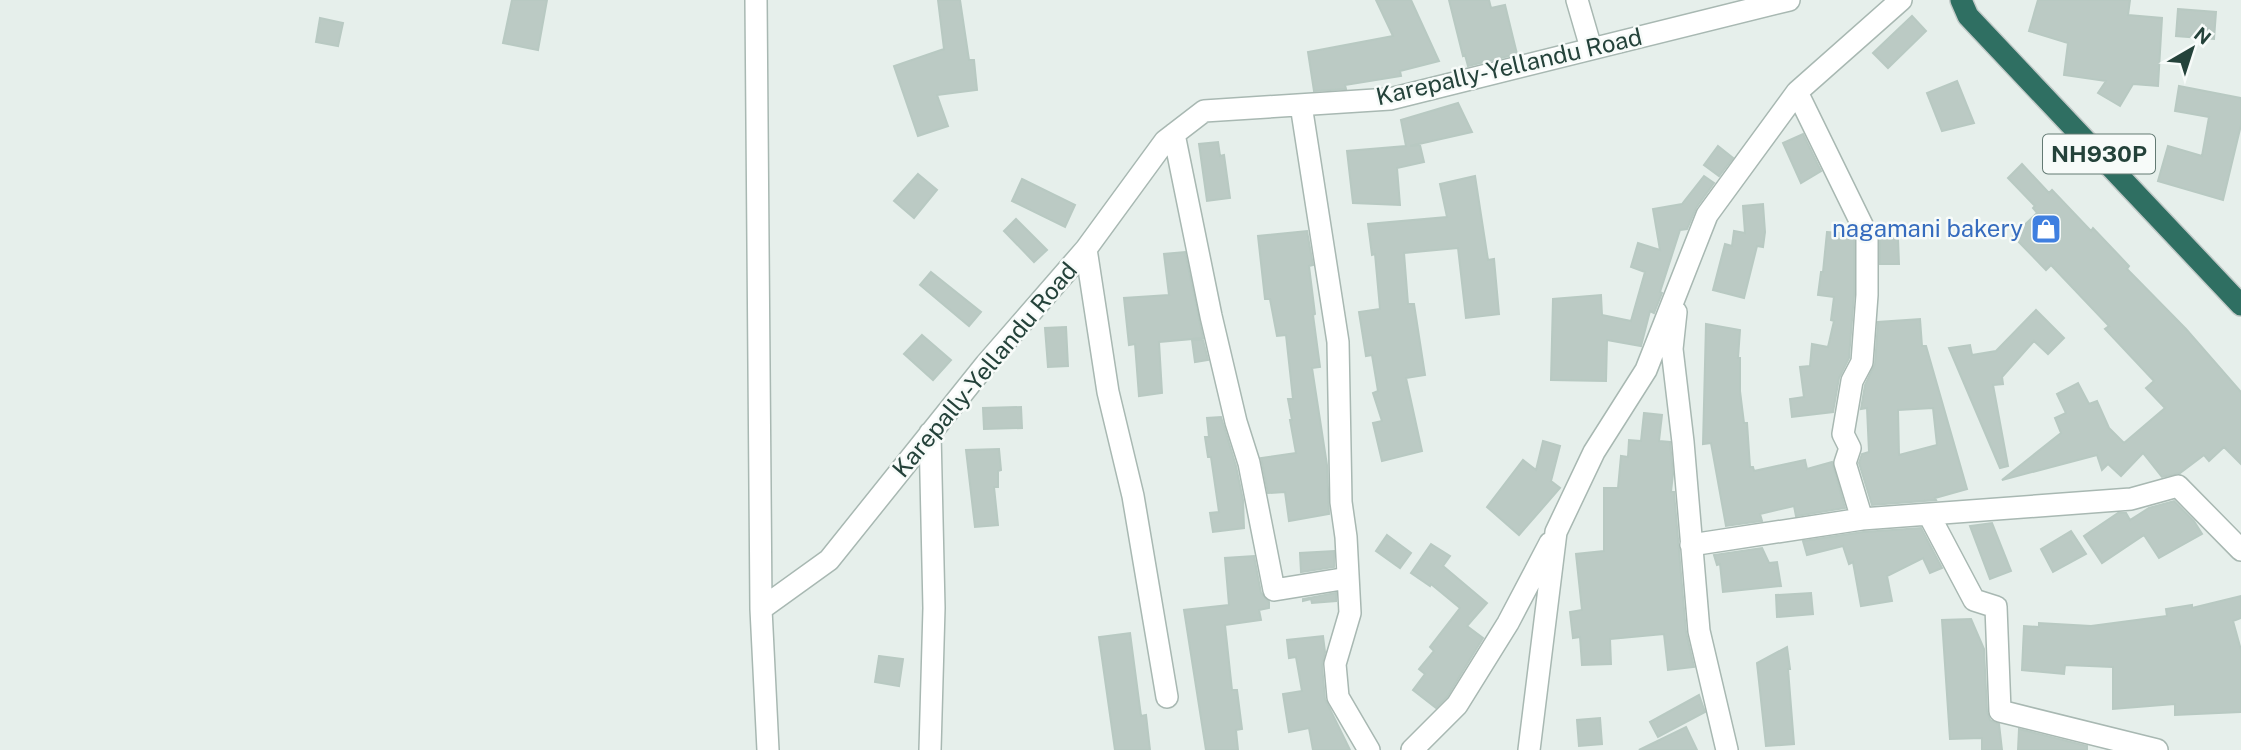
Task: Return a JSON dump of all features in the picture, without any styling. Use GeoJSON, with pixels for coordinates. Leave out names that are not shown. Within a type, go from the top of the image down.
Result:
{"type":"FeatureCollection","features":[{"type":"Feature","properties":{"kind":"highway","name":"NH930P"},"geometry":{"type":"LineString","coordinates":[[1961,0],[1968,16],[2241,305]]}},
{"type":"Feature","properties":{"kind":"street"},"geometry":{"type":"LineString","coordinates":[[757,0],[761,609],[768,750]]}},
{"type":"Feature","properties":{"kind":"street"},"geometry":{"type":"LineString","coordinates":[[1577,0],[1591,48]]}},
{"type":"Feature","properties":{"kind":"street","name":"Karepally-Yellandu Road"},"geometry":{"type":"LineString","coordinates":[[761,609],[829,560],[986,364],[1086,249],[1165,141],[1204,111],[1390,99],[1789,0]]}},
{"type":"Feature","properties":{"kind":"street"},"geometry":{"type":"LineString","coordinates":[[1412,750],[1457,705],[1508,623],[1594,452],[1646,370],[1707,215],[1797,92],[1901,0]]}},
{"type":"Feature","properties":{"kind":"street"},"geometry":{"type":"LineString","coordinates":[[1797,92],[1867,236],[1867,295],[1862,362],[1852,381],[1843,434],[1850,448],[1845,463],[1862,519]]}},
{"type":"Feature","properties":{"kind":"street"},"geometry":{"type":"LineString","coordinates":[[1301,105],[1338,342],[1341,502],[1350,613],[1335,664],[1338,697],[1369,750]]}},
{"type":"Feature","properties":{"kind":"street"},"geometry":{"type":"LineString","coordinates":[[1174,134],[1211,316],[1236,422],[1249,463],[1274,590],[1348,578]]}},
{"type":"Feature","properties":{"kind":"street"},"geometry":{"type":"LineString","coordinates":[[1086,249],[1108,391],[1133,496],[1167,697]]}},
{"type":"Feature","properties":{"kind":"street"},"geometry":{"type":"LineString","coordinates":[[1679,285],[1672,349],[1699,631],[1727,750]]}},
{"type":"Feature","properties":{"kind":"street"},"geometry":{"type":"LineString","coordinates":[[930,433],[934,608],[930,750]]}},
{"type":"Feature","properties":{"kind":"street"},"geometry":{"type":"LineString","coordinates":[[1691,545],[1862,519],[2131,499],[2178,486],[2241,550]]}},
{"type":"Feature","properties":{"kind":"street"},"geometry":{"type":"LineString","coordinates":[[1929,515],[1974,600],[1996,607],[2000,711],[2157,750]]}},
{"type":"Feature","properties":{"kind":"street"},"geometry":{"type":"LineString","coordinates":[[1529,750],[1556,532]]}},
{"type":"Feature","properties":{"kind":"building"},"geometry":{"type":"Polygon","coordinates":[[[512,0],[547,0],[538,50],[503,43],[512,0]]]}},
{"type":"Feature","properties":{"kind":"building"},"geometry":{"type":"Polygon","coordinates":[[[938,0],[960,0],[969,60],[974,60],[977,90],[937,95],[948,126],[918,136],[894,66],[944,49],[938,0]]]}},
{"type":"Feature","properties":{"kind":"building"},"geometry":{"type":"Polygon","coordinates":[[[1376,0],[1411,0],[1439,61],[1400,71],[1401,76],[1345,85],[1346,89],[1314,91],[1308,52],[1393,36],[1376,0]]]}},
{"type":"Feature","properties":{"kind":"building"},"geometry":{"type":"Polygon","coordinates":[[[1449,0],[1489,0],[1491,8],[1505,5],[1517,54],[1468,66],[1449,0]]]}},
{"type":"Feature","properties":{"kind":"building"},"geometry":{"type":"Polygon","coordinates":[[[2038,0],[2130,0],[2128,15],[2162,18],[2158,86],[2133,84],[2120,106],[2098,93],[2106,81],[2064,75],[2068,43],[2029,31],[2038,0]]]}},
{"type":"Feature","properties":{"kind":"building"},"geometry":{"type":"Polygon","coordinates":[[[2178,9],[2216,12],[2214,39],[2176,36],[2178,9]]]}},
{"type":"Feature","properties":{"kind":"building"},"geometry":{"type":"Polygon","coordinates":[[[1912,16],[1926,31],[1888,68],[1873,53],[1912,16]]]}},
{"type":"Feature","properties":{"kind":"building"},"geometry":{"type":"Polygon","coordinates":[[[320,18],[343,23],[338,46],[316,42],[320,18]]]}},
{"type":"Feature","properties":{"kind":"building"},"geometry":{"type":"Polygon","coordinates":[[[1957,81],[1974,123],[1942,131],[1927,93],[1957,81]]]}},
{"type":"Feature","properties":{"kind":"building"},"geometry":{"type":"Polygon","coordinates":[[[2179,86],[2241,98],[2241,125],[2223,200],[2158,181],[2168,146],[2202,156],[2209,117],[2175,111],[2179,86]]]}},
{"type":"Feature","properties":{"kind":"building"},"geometry":{"type":"Polygon","coordinates":[[[1458,103],[1472,132],[1410,146],[1420,145],[1424,162],[1397,168],[1400,205],[1353,203],[1347,151],[1406,146],[1401,120],[1458,103]]]}},
{"type":"Feature","properties":{"kind":"building"},"geometry":{"type":"Polygon","coordinates":[[[1803,134],[1821,171],[1801,183],[1783,143],[1803,134]]]}},
{"type":"Feature","properties":{"kind":"building"},"geometry":{"type":"Polygon","coordinates":[[[1218,142],[1220,156],[1224,155],[1230,198],[1207,201],[1199,144],[1218,142]]]}},
{"type":"Feature","properties":{"kind":"building"},"geometry":{"type":"Polygon","coordinates":[[[1718,146],[1733,158],[1719,176],[1704,165],[1718,146]]]}},
{"type":"Feature","properties":{"kind":"building"},"geometry":{"type":"Polygon","coordinates":[[[2022,164],[2049,193],[2052,190],[2091,231],[2093,228],[2129,266],[2127,269],[2186,329],[2241,392],[2241,464],[2224,447],[2209,461],[2204,455],[2180,473],[2162,477],[2143,453],[2121,476],[2108,464],[2102,470],[2097,455],[2002,480],[2061,433],[2055,418],[2066,413],[2057,394],[2078,383],[2089,404],[2097,401],[2109,428],[2124,443],[2165,408],[2146,388],[2154,381],[2105,329],[2109,326],[2051,265],[2046,270],[2013,236],[2037,213],[2033,208],[2035,206],[2008,178],[2022,164]]]}},
{"type":"Feature","properties":{"kind":"building"},"geometry":{"type":"Polygon","coordinates":[[[918,174],[937,190],[914,218],[894,201],[918,174]]]}},
{"type":"Feature","properties":{"kind":"building"},"geometry":{"type":"Polygon","coordinates":[[[1475,176],[1488,260],[1494,259],[1499,314],[1466,318],[1458,248],[1404,253],[1408,304],[1414,304],[1425,375],[1406,378],[1422,451],[1382,461],[1373,423],[1382,421],[1373,393],[1378,391],[1372,355],[1366,356],[1359,312],[1380,309],[1375,254],[1372,255],[1368,224],[1447,217],[1440,184],[1475,176]]]}},
{"type":"Feature","properties":{"kind":"building"},"geometry":{"type":"Polygon","coordinates":[[[1704,176],[1714,183],[1696,208],[1687,229],[1680,230],[1660,292],[1662,293],[1654,313],[1650,311],[1641,346],[1607,340],[1606,381],[1551,380],[1553,299],[1601,295],[1602,315],[1631,321],[1645,272],[1631,267],[1638,243],[1660,250],[1653,209],[1682,204],[1704,176]]]}},
{"type":"Feature","properties":{"kind":"building"},"geometry":{"type":"Polygon","coordinates":[[[1022,179],[1075,205],[1065,227],[1012,201],[1022,179]]]}},
{"type":"Feature","properties":{"kind":"building"},"geometry":{"type":"Polygon","coordinates":[[[1763,204],[1763,247],[1757,246],[1744,298],[1713,290],[1725,244],[1732,246],[1734,231],[1745,233],[1743,206],[1763,204]]]}},
{"type":"Feature","properties":{"kind":"building"},"geometry":{"type":"Polygon","coordinates":[[[1016,219],[1047,250],[1034,262],[1004,231],[1016,219]]]}},
{"type":"Feature","properties":{"kind":"building"},"geometry":{"type":"Polygon","coordinates":[[[1307,231],[1313,265],[1309,266],[1320,367],[1312,368],[1327,465],[1329,514],[1289,521],[1285,492],[1268,493],[1261,458],[1296,453],[1288,399],[1293,399],[1286,335],[1277,336],[1270,299],[1265,299],[1258,236],[1307,231]]]}},
{"type":"Feature","properties":{"kind":"building"},"geometry":{"type":"Polygon","coordinates":[[[1827,232],[1852,234],[1854,238],[1854,295],[1849,358],[1839,378],[1833,412],[1792,417],[1790,399],[1804,397],[1800,367],[1810,366],[1812,344],[1828,347],[1834,321],[1831,320],[1834,297],[1818,295],[1827,232]]]}},
{"type":"Feature","properties":{"kind":"building"},"geometry":{"type":"Polygon","coordinates":[[[1880,237],[1898,239],[1899,264],[1880,264],[1880,237]]]}},
{"type":"Feature","properties":{"kind":"building"},"geometry":{"type":"Polygon","coordinates":[[[1185,252],[1203,338],[1159,342],[1162,393],[1139,396],[1135,344],[1129,345],[1124,298],[1169,295],[1164,254],[1185,252]]]}},
{"type":"Feature","properties":{"kind":"building"},"geometry":{"type":"Polygon","coordinates":[[[931,272],[981,312],[969,326],[920,285],[931,272]]]}},
{"type":"Feature","properties":{"kind":"building"},"geometry":{"type":"Polygon","coordinates":[[[2036,310],[2064,338],[2048,354],[2034,341],[2002,377],[2003,384],[1993,385],[2008,466],[2000,468],[1949,348],[1970,345],[1972,355],[1996,351],[2036,310]]]}},
{"type":"Feature","properties":{"kind":"building"},"geometry":{"type":"Polygon","coordinates":[[[1920,319],[1922,346],[1926,346],[1967,489],[1935,498],[1936,500],[1872,505],[1859,463],[1862,454],[1869,452],[1867,408],[1861,409],[1865,385],[1875,364],[1878,322],[1920,319]],[[1933,408],[1898,410],[1899,455],[1937,445],[1933,408]]]}},
{"type":"Feature","properties":{"kind":"building"},"geometry":{"type":"Polygon","coordinates":[[[1706,324],[1740,330],[1740,391],[1744,423],[1747,423],[1750,467],[1753,467],[1754,471],[1805,460],[1807,469],[1832,462],[1845,508],[1796,516],[1794,506],[1760,514],[1762,521],[1726,526],[1711,443],[1703,444],[1706,324]]]}},
{"type":"Feature","properties":{"kind":"building"},"geometry":{"type":"Polygon","coordinates":[[[1066,327],[1068,366],[1048,367],[1045,328],[1066,327]]]}},
{"type":"Feature","properties":{"kind":"building"},"geometry":{"type":"Polygon","coordinates":[[[922,335],[951,360],[933,380],[904,354],[922,335]]]}},
{"type":"Feature","properties":{"kind":"building"},"geometry":{"type":"Polygon","coordinates":[[[1192,340],[1203,340],[1208,360],[1195,362],[1192,340]]]}},
{"type":"Feature","properties":{"kind":"building"},"geometry":{"type":"Polygon","coordinates":[[[1021,407],[1022,428],[984,429],[983,408],[1021,407]]]}},
{"type":"Feature","properties":{"kind":"building"},"geometry":{"type":"Polygon","coordinates":[[[1644,413],[1662,415],[1659,441],[1670,442],[1673,474],[1671,492],[1674,492],[1686,632],[1694,667],[1668,670],[1664,634],[1610,639],[1611,664],[1582,665],[1580,637],[1573,638],[1570,612],[1582,610],[1576,554],[1604,551],[1604,488],[1618,488],[1621,456],[1628,457],[1629,440],[1641,441],[1644,413]]]}},
{"type":"Feature","properties":{"kind":"building"},"geometry":{"type":"Polygon","coordinates":[[[1221,417],[1236,466],[1243,500],[1244,528],[1213,532],[1210,513],[1219,512],[1211,457],[1208,457],[1205,437],[1209,437],[1207,418],[1221,417]]]}},
{"type":"Feature","properties":{"kind":"building"},"geometry":{"type":"Polygon","coordinates":[[[1543,441],[1560,446],[1551,481],[1560,488],[1519,535],[1487,507],[1523,460],[1536,470],[1543,441]]]}},
{"type":"Feature","properties":{"kind":"building"},"geometry":{"type":"Polygon","coordinates":[[[999,449],[1001,470],[998,471],[998,487],[994,487],[998,525],[975,527],[966,450],[999,449]]]}},
{"type":"Feature","properties":{"kind":"building"},"geometry":{"type":"Polygon","coordinates":[[[2174,501],[2194,521],[2202,534],[2159,558],[2144,535],[2102,563],[2084,536],[2118,513],[2126,513],[2130,520],[2149,508],[2174,501]]]}},
{"type":"Feature","properties":{"kind":"building"},"geometry":{"type":"Polygon","coordinates":[[[1992,523],[2011,571],[1990,579],[1970,526],[1992,523]]]}},
{"type":"Feature","properties":{"kind":"building"},"geometry":{"type":"Polygon","coordinates":[[[1921,528],[1942,568],[1930,573],[1923,558],[1887,576],[1892,601],[1861,606],[1853,562],[1849,564],[1843,546],[1807,555],[1803,541],[1863,532],[1921,528]]]}},
{"type":"Feature","properties":{"kind":"building"},"geometry":{"type":"Polygon","coordinates":[[[2071,531],[2086,554],[2053,572],[2041,549],[2071,531]]]}},
{"type":"Feature","properties":{"kind":"building"},"geometry":{"type":"Polygon","coordinates":[[[1387,535],[1411,553],[1400,568],[1376,551],[1387,535]]]}},
{"type":"Feature","properties":{"kind":"building"},"geometry":{"type":"Polygon","coordinates":[[[1431,544],[1450,556],[1443,566],[1487,603],[1467,626],[1483,638],[1447,697],[1436,708],[1413,690],[1425,674],[1419,669],[1434,651],[1430,647],[1460,608],[1431,584],[1430,586],[1411,573],[1431,544]]]}},
{"type":"Feature","properties":{"kind":"building"},"geometry":{"type":"Polygon","coordinates":[[[1762,548],[1769,563],[1777,562],[1781,586],[1723,592],[1720,564],[1717,565],[1714,555],[1762,548]]]}},
{"type":"Feature","properties":{"kind":"building"},"geometry":{"type":"Polygon","coordinates":[[[1334,551],[1334,567],[1301,572],[1300,553],[1334,551]]]}},
{"type":"Feature","properties":{"kind":"building"},"geometry":{"type":"Polygon","coordinates":[[[1254,556],[1261,593],[1269,602],[1269,608],[1259,610],[1261,620],[1225,625],[1232,690],[1237,690],[1242,729],[1236,730],[1238,750],[1206,750],[1184,610],[1229,605],[1225,558],[1254,556]]]}},
{"type":"Feature","properties":{"kind":"building"},"geometry":{"type":"Polygon","coordinates":[[[1336,593],[1336,601],[1303,601],[1303,599],[1336,593]]]}},
{"type":"Feature","properties":{"kind":"building"},"geometry":{"type":"Polygon","coordinates":[[[1811,593],[1813,614],[1777,617],[1776,595],[1811,593]]]}},
{"type":"Feature","properties":{"kind":"building"},"geometry":{"type":"Polygon","coordinates":[[[2241,596],[2241,618],[2233,621],[2241,650],[2241,712],[2175,715],[2175,704],[2113,709],[2113,667],[2065,665],[2064,674],[2022,670],[2024,626],[2039,627],[2039,623],[2091,626],[2167,616],[2166,609],[2192,605],[2192,608],[2241,596]]]}},
{"type":"Feature","properties":{"kind":"building"},"geometry":{"type":"Polygon","coordinates":[[[1971,619],[1984,649],[1987,711],[1990,720],[1999,724],[2002,750],[1982,750],[1982,738],[1950,739],[1942,620],[1971,619]]]}},
{"type":"Feature","properties":{"kind":"building"},"geometry":{"type":"Polygon","coordinates":[[[1130,633],[1141,716],[1146,715],[1150,750],[1115,750],[1099,637],[1130,633]]]}},
{"type":"Feature","properties":{"kind":"building"},"geometry":{"type":"Polygon","coordinates":[[[1323,636],[1325,699],[1350,750],[1313,750],[1309,728],[1289,732],[1283,694],[1302,691],[1296,657],[1289,658],[1287,640],[1323,636]]]}},
{"type":"Feature","properties":{"kind":"building"},"geometry":{"type":"Polygon","coordinates":[[[1787,647],[1794,744],[1766,746],[1757,663],[1787,647]]]}},
{"type":"Feature","properties":{"kind":"building"},"geometry":{"type":"Polygon","coordinates":[[[879,656],[903,659],[899,686],[875,682],[879,656]]]}},
{"type":"Feature","properties":{"kind":"building"},"geometry":{"type":"Polygon","coordinates":[[[1699,695],[1705,712],[1658,737],[1650,722],[1699,695]]]}},
{"type":"Feature","properties":{"kind":"building"},"geometry":{"type":"Polygon","coordinates":[[[1600,718],[1602,744],[1579,746],[1577,720],[1600,718]]]}},
{"type":"Feature","properties":{"kind":"building"},"geometry":{"type":"Polygon","coordinates":[[[1686,727],[1697,750],[1639,750],[1686,727]]]}},
{"type":"Feature","properties":{"kind":"building"},"geometry":{"type":"Polygon","coordinates":[[[2019,729],[2087,746],[2087,750],[2018,750],[2019,729]]]}},
{"type":"Feature","properties":{"kind":"place","name":"nagamani bakery"},"geometry":{"type":"Point","coordinates":[2046,229]}}]}
